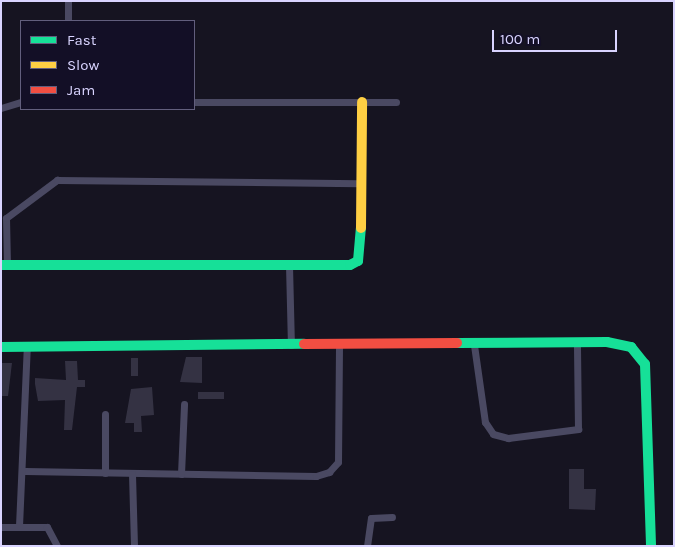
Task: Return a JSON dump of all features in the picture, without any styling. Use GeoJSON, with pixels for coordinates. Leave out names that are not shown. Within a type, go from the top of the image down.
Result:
{"type":"FeatureCollection","features":[{"type":"Feature","properties":{"kind":"street"},"geometry":{"type":"LineString","coordinates":[[68,1],[68,20]]}},
{"type":"Feature","properties":{"kind":"street"},"geometry":{"type":"LineString","coordinates":[[1,108],[20,102]]}},
{"type":"Feature","properties":{"kind":"street"},"geometry":{"type":"LineString","coordinates":[[195,102],[396,102]]}},
{"type":"Feature","properties":{"kind":"street"},"geometry":{"type":"LineString","coordinates":[[359,182],[57,180],[6,218],[4,265],[350,265],[358,261],[362,102]]}},
{"type":"Feature","properties":{"kind":"street"},"geometry":{"type":"LineString","coordinates":[[289,265],[291,345]]}},
{"type":"Feature","properties":{"kind":"street"},"geometry":{"type":"LineString","coordinates":[[25,471],[316,476],[330,472],[338,462],[339,344]]}},
{"type":"Feature","properties":{"kind":"street"},"geometry":{"type":"LineString","coordinates":[[474,344],[484,422],[493,434],[508,438],[578,429],[578,344]]}},
{"type":"Feature","properties":{"kind":"street"},"geometry":{"type":"LineString","coordinates":[[1,346],[578,344],[631,347],[643,360],[651,546]]}},
{"type":"Feature","properties":{"kind":"street"},"geometry":{"type":"LineString","coordinates":[[19,526],[25,471],[27,346]]}},
{"type":"Feature","properties":{"kind":"street"},"geometry":{"type":"LineString","coordinates":[[181,474],[184,404]]}},
{"type":"Feature","properties":{"kind":"street"},"geometry":{"type":"LineString","coordinates":[[105,414],[105,473]]}},
{"type":"Feature","properties":{"kind":"street"},"geometry":{"type":"LineString","coordinates":[[132,474],[134,546]]}},
{"type":"Feature","properties":{"kind":"street"},"geometry":{"type":"LineString","coordinates":[[366,546],[371,518],[392,517]]}},
{"type":"Feature","properties":{"kind":"street"},"geometry":{"type":"LineString","coordinates":[[1,527],[47,527],[58,546]]}},
{"type":"Feature","properties":{"kind":"building"},"geometry":{"type":"Polygon","coordinates":[[[186,357],[202,357],[202,383],[180,382],[186,357]]]}},
{"type":"Feature","properties":{"kind":"building"},"geometry":{"type":"Polygon","coordinates":[[[131,358],[138,358],[138,376],[131,376],[131,358]]]}},
{"type":"Feature","properties":{"kind":"building"},"geometry":{"type":"Polygon","coordinates":[[[65,361],[77,361],[78,380],[85,380],[85,387],[77,387],[72,430],[64,430],[65,400],[38,401],[35,384],[35,378],[66,380],[65,361]]]}},
{"type":"Feature","properties":{"kind":"building"},"geometry":{"type":"Polygon","coordinates":[[[1,363],[12,363],[8,396],[1,396],[1,363]]]}},
{"type":"Feature","properties":{"kind":"building"},"geometry":{"type":"Polygon","coordinates":[[[152,387],[154,415],[141,416],[142,432],[134,432],[134,423],[125,423],[131,389],[152,387]]]}},
{"type":"Feature","properties":{"kind":"building"},"geometry":{"type":"Polygon","coordinates":[[[198,392],[224,392],[224,399],[198,399],[198,392]]]}},
{"type":"Feature","properties":{"kind":"building"},"geometry":{"type":"Polygon","coordinates":[[[569,469],[584,469],[584,489],[596,489],[595,510],[569,509],[569,469]]]}},
{"type":"Feature","properties":{"kind":"traffic: fast"},"geometry":{"type":"LineString","coordinates":[[1,265],[350,265],[358,261],[361,228]]}},
{"type":"Feature","properties":{"kind":"traffic: fast"},"geometry":{"type":"LineString","coordinates":[[457,343],[607,342],[631,347],[645,364],[651,546]]}},
{"type":"Feature","properties":{"kind":"traffic: fast"},"geometry":{"type":"LineString","coordinates":[[1,347],[304,344]]}},
{"type":"Feature","properties":{"kind":"traffic: slow"},"geometry":{"type":"LineString","coordinates":[[361,228],[362,102]]}},
{"type":"Feature","properties":{"kind":"traffic: jam"},"geometry":{"type":"LineString","coordinates":[[304,344],[457,343]]}}]}
